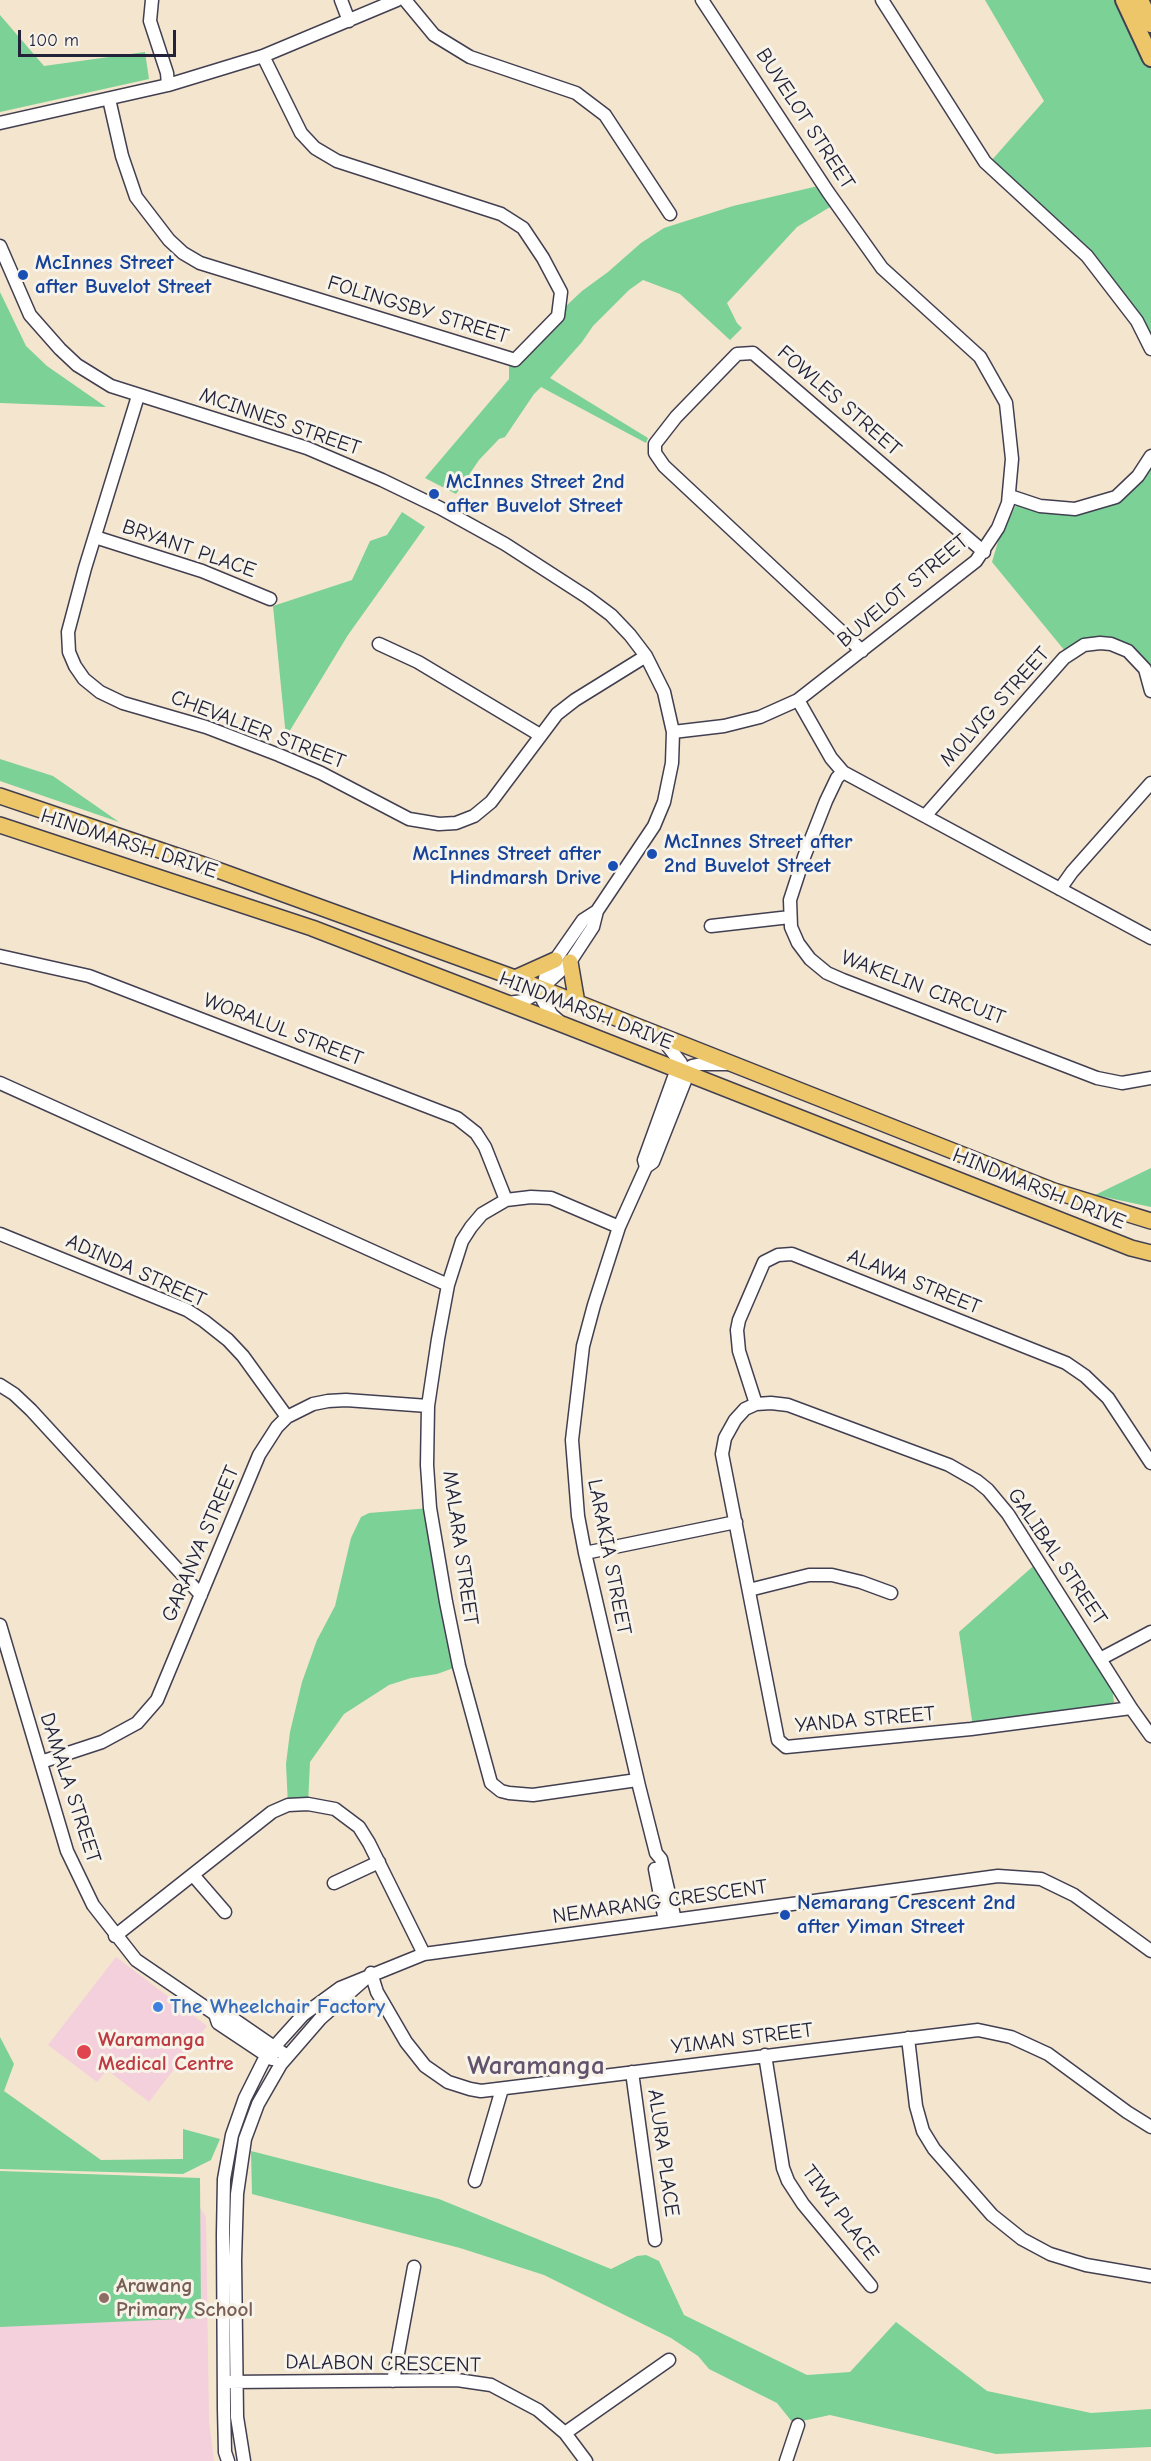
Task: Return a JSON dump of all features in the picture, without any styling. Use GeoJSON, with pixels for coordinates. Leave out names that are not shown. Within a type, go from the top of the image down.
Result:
{"type":"FeatureCollection","features":[{"type":"Feature","properties":{"kind":"highway"},"geometry":{"type":"LineString","coordinates":[[1124,0],[1151,58]]}},
{"type":"Feature","properties":{"kind":"highway"},"geometry":{"type":"LineString","coordinates":[[1140,0],[1151,24]]}},
{"type":"Feature","properties":{"kind":"main road","name":"HINDMARSH DRIVE"},"geometry":{"type":"LineString","coordinates":[[0,796],[201,864],[515,978],[1054,1191],[1151,1221]]}},
{"type":"Feature","properties":{"kind":"main road","name":"HINDMARSH DRIVE"},"geometry":{"type":"LineString","coordinates":[[0,825],[312,928],[564,1024],[1131,1248],[1151,1253]]}},
{"type":"Feature","properties":{"kind":"main road"},"geometry":{"type":"LineString","coordinates":[[515,978],[563,961],[578,1003]]}},
{"type":"Feature","properties":{"kind":"street"},"geometry":{"type":"LineString","coordinates":[[152,0],[150,21],[167,73],[168,85]]}},
{"type":"Feature","properties":{"kind":"street"},"geometry":{"type":"LineString","coordinates":[[341,0],[349,21]]}},
{"type":"Feature","properties":{"kind":"street"},"geometry":{"type":"LineString","coordinates":[[0,123],[168,85],[263,56],[397,0]]}},
{"type":"Feature","properties":{"kind":"street"},"geometry":{"type":"LineString","coordinates":[[405,0],[434,35],[470,57],[576,93],[605,115],[670,214]]}},
{"type":"Feature","properties":{"kind":"street","name":"BUVELOT STREET"},"geometry":{"type":"LineString","coordinates":[[673,732],[724,726],[760,717],[798,700],[976,561],[998,528],[1010,496],[1012,459],[1006,404],[980,357],[882,268],[828,192],[702,0]]}},
{"type":"Feature","properties":{"kind":"street"},"geometry":{"type":"LineString","coordinates":[[882,0],[985,162],[1087,256],[1137,321],[1151,349]]}},
{"type":"Feature","properties":{"kind":"street","name":"FOLINGSBY STREET"},"geometry":{"type":"LineString","coordinates":[[109,99],[122,156],[136,198],[169,240],[183,253],[200,263],[515,360],[558,316],[561,292],[543,258],[523,228],[501,214],[337,161],[315,148],[301,133],[263,56]]}},
{"type":"Feature","properties":{"kind":"street","name":"MCINNES STREET"},"geometry":{"type":"LineString","coordinates":[[0,246],[30,315],[77,365],[111,386],[307,448],[440,508],[505,544],[587,597],[624,628],[646,656],[664,692],[673,732],[670,779],[666,798],[654,826],[597,911],[593,927],[563,961],[543,989],[523,1001],[508,1004]]}},
{"type":"Feature","properties":{"kind":"street","name":"FOWLES STREET"},"geometry":{"type":"LineString","coordinates":[[862,651],[664,466],[656,453],[655,444],[676,417],[737,354],[753,353],[984,552]]}},
{"type":"Feature","properties":{"kind":"street","name":"CHEVALIER STREET"},"geometry":{"type":"LineString","coordinates":[[138,396],[71,618],[69,652],[84,679],[100,692],[123,703],[206,727],[269,751],[321,773],[409,819],[439,824],[456,823],[474,816],[491,802],[557,714],[574,700],[646,656]]}},
{"type":"Feature","properties":{"kind":"street"},"geometry":{"type":"LineString","coordinates":[[1010,496],[1040,506],[1075,509],[1116,497],[1138,476],[1151,456]]}},
{"type":"Feature","properties":{"kind":"street","name":"BRYANT PLACE"},"geometry":{"type":"LineString","coordinates":[[95,537],[202,571],[270,599]]}},
{"type":"Feature","properties":{"kind":"street"},"geometry":{"type":"LineString","coordinates":[[379,644],[418,662],[540,735]]}},
{"type":"Feature","properties":{"kind":"street","name":"MOLVIG STREET"},"geometry":{"type":"LineString","coordinates":[[925,816],[1064,657],[1084,645],[1111,644],[1128,651],[1145,669],[1151,691]]}},
{"type":"Feature","properties":{"kind":"street"},"geometry":{"type":"LineString","coordinates":[[798,700],[831,758],[843,772],[1151,938]]}},
{"type":"Feature","properties":{"kind":"street","name":"WAKELIN CIRCUIT"},"geometry":{"type":"LineString","coordinates":[[843,772],[832,787],[793,887],[790,917],[794,935],[803,952],[818,967],[843,980],[1097,1078],[1122,1083],[1151,1078]]}},
{"type":"Feature","properties":{"kind":"street"},"geometry":{"type":"LineString","coordinates":[[1060,889],[1072,872],[1151,783]]}},
{"type":"Feature","properties":{"kind":"street"},"geometry":{"type":"LineString","coordinates":[[711,926],[790,917]]}},
{"type":"Feature","properties":{"kind":"street","name":"WORALUL STREET"},"geometry":{"type":"LineString","coordinates":[[0,956],[89,976],[457,1118],[476,1133],[485,1147],[506,1200]]}},
{"type":"Feature","properties":{"kind":"street"},"geometry":{"type":"LineString","coordinates":[[543,989],[543,1001],[552,1015],[564,1024]]}},
{"type":"Feature","properties":{"kind":"street"},"geometry":{"type":"LineString","coordinates":[[660,1036],[681,1063],[682,1071],[701,1064],[732,1064]]}},
{"type":"Feature","properties":{"kind":"street","name":"LARAKIA STREET"},"geometry":{"type":"LineString","coordinates":[[670,1921],[654,1860],[656,1853],[585,1553],[573,1476],[572,1440],[583,1346],[619,1227],[646,1167],[644,1160],[655,1144],[674,1077],[682,1071]]}},
{"type":"Feature","properties":{"kind":"street"},"geometry":{"type":"LineString","coordinates":[[0,1083],[448,1285]]}},
{"type":"Feature","properties":{"kind":"street","name":"MALARA STREET"},"geometry":{"type":"LineString","coordinates":[[619,1227],[551,1198],[531,1197],[506,1200],[482,1214],[471,1227],[462,1241],[448,1285],[428,1406],[427,1465],[430,1508],[446,1602],[459,1666],[491,1783],[509,1794],[533,1795],[637,1780]]}},
{"type":"Feature","properties":{"kind":"street","name":"ADINDA STREET"},"geometry":{"type":"LineString","coordinates":[[0,1234],[196,1316],[216,1329],[243,1356],[287,1417]]}},
{"type":"Feature","properties":{"kind":"street","name":"ALAWA STREET"},"geometry":{"type":"LineString","coordinates":[[756,1404],[737,1341],[739,1320],[764,1262],[778,1255],[792,1254],[1066,1363],[1085,1376],[1108,1398],[1151,1463]]}},
{"type":"Feature","properties":{"kind":"street"},"geometry":{"type":"LineString","coordinates":[[0,1384],[30,1410],[201,1595]]}},
{"type":"Feature","properties":{"kind":"street","name":"GARANYA STREET"},"geometry":{"type":"LineString","coordinates":[[41,1762],[102,1742],[137,1723],[157,1700],[260,1455],[277,1427],[287,1417],[313,1404],[328,1401],[346,1400],[428,1406]]}},
{"type":"Feature","properties":{"kind":"street","name":"YANDA STREET"},"geometry":{"type":"LineString","coordinates":[[756,1404],[745,1409],[735,1420],[725,1438],[723,1454],[778,1740],[786,1747],[971,1730],[1131,1708]]}},
{"type":"Feature","properties":{"kind":"street","name":"GALIBAL STREET"},"geometry":{"type":"LineString","coordinates":[[756,1404],[788,1405],[949,1465],[988,1490],[1008,1514],[1151,1736]]}},
{"type":"Feature","properties":{"kind":"street"},"geometry":{"type":"LineString","coordinates":[[585,1553],[736,1522]]}},
{"type":"Feature","properties":{"kind":"street"},"geometry":{"type":"LineString","coordinates":[[749,1590],[809,1575],[832,1575],[891,1593]]}},
{"type":"Feature","properties":{"kind":"street","name":"DAMALA STREET"},"geometry":{"type":"LineString","coordinates":[[0,1625],[74,1870],[93,1905],[136,1960],[215,2014],[226,2014],[284,2060]]}},
{"type":"Feature","properties":{"kind":"street"},"geometry":{"type":"LineString","coordinates":[[1101,1658],[1151,1632]]}},
{"type":"Feature","properties":{"kind":"street"},"geometry":{"type":"LineString","coordinates":[[115,1936],[272,1812],[288,1805],[327,1806],[343,1813],[359,1827],[379,1862],[424,1954]]}},
{"type":"Feature","properties":{"kind":"street"},"geometry":{"type":"LineString","coordinates":[[334,1884],[379,1862]]}},
{"type":"Feature","properties":{"kind":"street"},"geometry":{"type":"LineString","coordinates":[[192,1875],[225,1912]]}},
{"type":"Feature","properties":{"kind":"street","name":"NEMARANG CRESCENT"},"geometry":{"type":"LineString","coordinates":[[244,2461],[238,2432],[236,2382],[237,2194],[232,2135],[244,2098],[270,2051],[303,2015],[340,1988],[424,1954],[998,1876],[1041,1879],[1074,1895],[1151,1951]]}},
{"type":"Feature","properties":{"kind":"street","name":"NEMARANG CRESCENT"},"geometry":{"type":"LineString","coordinates":[[228,2461],[225,2452],[223,2382],[223,2193],[269,2083],[284,2060],[320,2019],[371,1974]]}},
{"type":"Feature","properties":{"kind":"street","name":"YIMAN STREET"},"geometry":{"type":"LineString","coordinates":[[371,1974],[377,1992],[406,2042],[425,2066],[447,2082],[470,2089],[481,2091],[502,2089],[969,2030],[1000,2034],[1023,2041],[1048,2054],[1126,2112],[1151,2127]]}},
{"type":"Feature","properties":{"kind":"street"},"geometry":{"type":"LineString","coordinates":[[908,2037],[916,2106],[923,2131],[934,2150],[992,2215],[1022,2239],[1050,2254],[1086,2265],[1151,2276]]}},
{"type":"Feature","properties":{"kind":"street","name":"TIWI PLACE"},"geometry":{"type":"LineString","coordinates":[[765,2055],[783,2168],[788,2181],[803,2204],[871,2286]]}},
{"type":"Feature","properties":{"kind":"street","name":"ALURA PLACE"},"geometry":{"type":"LineString","coordinates":[[632,2072],[655,2240]]}},
{"type":"Feature","properties":{"kind":"street"},"geometry":{"type":"LineString","coordinates":[[475,2181],[502,2089]]}},
{"type":"Feature","properties":{"kind":"street"},"geometry":{"type":"LineString","coordinates":[[393,2381],[414,2267]]}},
{"type":"Feature","properties":{"kind":"street"},"geometry":{"type":"LineString","coordinates":[[565,2433],[669,2360]]}},
{"type":"Feature","properties":{"kind":"street","name":"DALABON CRESCENT"},"geometry":{"type":"LineString","coordinates":[[223,2382],[457,2380],[491,2385],[538,2410],[565,2433],[586,2461]]}},
{"type":"Feature","properties":{"kind":"street"},"geometry":{"type":"LineString","coordinates":[[786,2461],[798,2425]]}},
{"type":"Feature","properties":{"kind":"shaded area"},"geometry":{"type":"Polygon","coordinates":[[[116,1957],[207,2026],[149,2102],[107,2070],[97,2082],[48,2045],[116,1957]]]}},
{"type":"Feature","properties":{"kind":"shaded area","name":"Arawang Primary School"},"geometry":{"type":"Polygon","coordinates":[[[0,2176],[185,2184],[206,2217],[209,2421],[214,2461],[0,2461],[0,2176]]]}},
{"type":"Feature","properties":{"kind":"green space"},"geometry":{"type":"Polygon","coordinates":[[[985,0],[1119,0],[1151,66],[1151,341],[1140,317],[991,161],[1044,101],[985,0]]]}},
{"type":"Feature","properties":{"kind":"green space"},"geometry":{"type":"Polygon","coordinates":[[[0,15],[44,66],[145,52],[149,79],[0,112],[0,15]]]}},
{"type":"Feature","properties":{"kind":"green space"},"geometry":{"type":"Polygon","coordinates":[[[818,186],[830,207],[797,227],[727,303],[742,328],[730,340],[680,294],[643,280],[629,290],[593,326],[550,378],[648,438],[646,443],[541,387],[505,437],[499,439],[479,460],[456,494],[425,478],[509,379],[509,364],[556,325],[565,307],[582,291],[641,243],[664,228],[733,206],[818,186]]]}},
{"type":"Feature","properties":{"kind":"green space"},"geometry":{"type":"Polygon","coordinates":[[[0,292],[26,346],[47,366],[106,407],[0,403],[0,292]]]}},
{"type":"Feature","properties":{"kind":"green space"},"geometry":{"type":"Polygon","coordinates":[[[1151,461],[1151,679],[1124,648],[1096,636],[1065,651],[992,562],[1000,535],[1017,503],[1040,510],[1117,499],[1151,461]]]}},
{"type":"Feature","properties":{"kind":"green space"},"geometry":{"type":"Polygon","coordinates":[[[402,512],[425,527],[348,635],[286,737],[273,606],[352,580],[370,541],[387,535],[402,512]]]}},
{"type":"Feature","properties":{"kind":"green space"},"geometry":{"type":"Polygon","coordinates":[[[0,759],[53,776],[119,822],[0,781],[0,759]]]}},
{"type":"Feature","properties":{"kind":"green space"},"geometry":{"type":"Polygon","coordinates":[[[1151,1168],[1151,1207],[1095,1195],[1151,1168]]]}},
{"type":"Feature","properties":{"kind":"green space"},"geometry":{"type":"Polygon","coordinates":[[[430,1508],[459,1666],[437,1674],[411,1678],[389,1685],[344,1714],[310,1762],[308,1804],[288,1805],[286,1764],[290,1732],[302,1682],[317,1640],[335,1606],[351,1538],[361,1517],[369,1513],[430,1508]]]}},
{"type":"Feature","properties":{"kind":"green space"},"geometry":{"type":"Polygon","coordinates":[[[1039,1561],[1112,1688],[1114,1702],[1106,1709],[973,1727],[959,1632],[1039,1561]]]}},
{"type":"Feature","properties":{"kind":"green space"},"geometry":{"type":"Polygon","coordinates":[[[0,2037],[14,2064],[4,2091],[101,2160],[183,2159],[183,2129],[220,2139],[211,2160],[183,2174],[0,2169],[0,2037]]]}},
{"type":"Feature","properties":{"kind":"green space"},"geometry":{"type":"Polygon","coordinates":[[[251,2151],[439,2199],[611,2269],[637,2256],[646,2255],[659,2261],[684,2315],[807,2375],[850,2372],[896,2322],[987,2391],[1091,2413],[1151,2409],[1151,2447],[996,2454],[830,2415],[793,2423],[777,2403],[709,2369],[698,2356],[671,2338],[544,2275],[460,2248],[252,2194],[251,2151]]]}},
{"type":"Feature","properties":{"kind":"green space"},"geometry":{"type":"Polygon","coordinates":[[[0,2171],[200,2178],[201,2318],[0,2327],[0,2171]]]}},
{"type":"Feature","properties":{"kind":"place","name":"McInnes Street after Buvelot Street"},"geometry":{"type":"Point","coordinates":[23,275]}},
{"type":"Feature","properties":{"kind":"place","name":"McInnes Street 2nd after Buvelot Street"},"geometry":{"type":"Point","coordinates":[434,494]}},
{"type":"Feature","properties":{"kind":"place","name":"McInnes Street after 2nd Buvelot Street"},"geometry":{"type":"Point","coordinates":[652,854]}},
{"type":"Feature","properties":{"kind":"place","name":"McInnes Street after Hindmarsh Drive"},"geometry":{"type":"Point","coordinates":[613,866]}},
{"type":"Feature","properties":{"kind":"place","name":"Nemarang Crescent 2nd after Yiman Street"},"geometry":{"type":"Point","coordinates":[785,1915]}},
{"type":"Feature","properties":{"kind":"place","name":"The Wheelchair Factory"},"geometry":{"type":"Point","coordinates":[158,2007]}},
{"type":"Feature","properties":{"kind":"place","name":"Waramanga Medical Centre"},"geometry":{"type":"Point","coordinates":[84,2052]}},
{"type":"Feature","properties":{"kind":"place","name":"Arawang Primary School"},"geometry":{"type":"Point","coordinates":[104,2298]}},
{"type":"Feature","properties":{"kind":"district","name":"Waramanga"},"geometry":{"type":"Point","coordinates":[536,2066]}}]}
